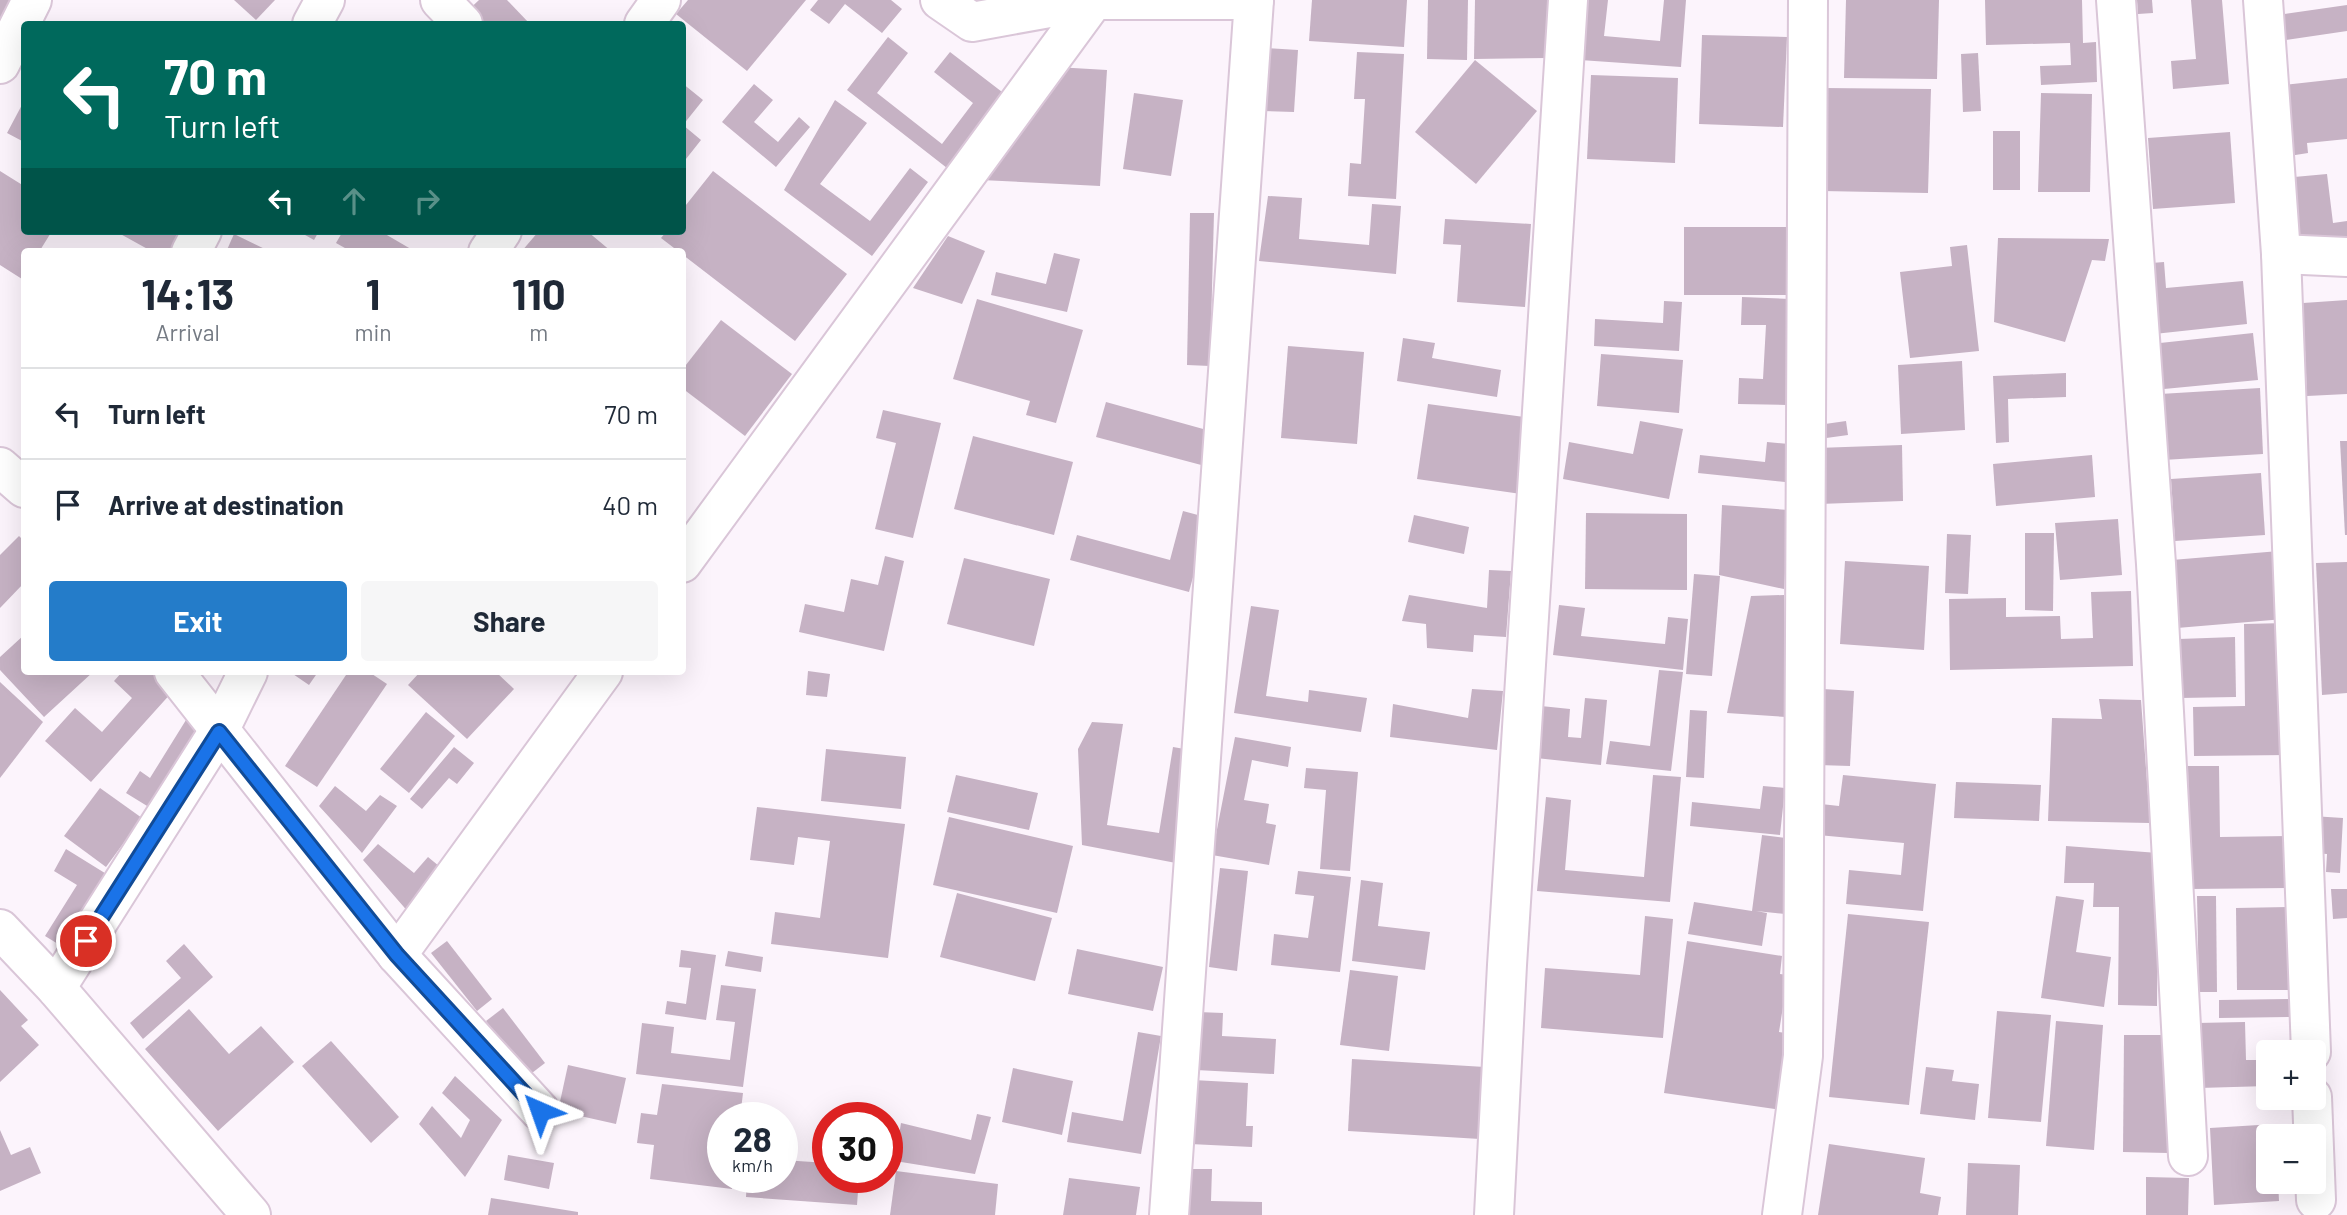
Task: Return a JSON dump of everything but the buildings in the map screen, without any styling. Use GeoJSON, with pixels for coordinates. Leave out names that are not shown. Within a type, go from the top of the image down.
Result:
{"type":"FeatureCollection","features":[{"type":"Feature","properties":{"kind":"street"},"geometry":{"type":"LineString","coordinates":[[22,21],[32,0]]}},
{"type":"Feature","properties":{"kind":"street"},"geometry":{"type":"LineString","coordinates":[[314,21],[325,0]]}},
{"type":"Feature","properties":{"kind":"street"},"geometry":{"type":"LineString","coordinates":[[440,0],[460,21]]}},
{"type":"Feature","properties":{"kind":"street"},"geometry":{"type":"LineString","coordinates":[[646,21],[661,0]]}},
{"type":"Feature","properties":{"kind":"street"},"geometry":{"type":"LineString","coordinates":[[940,0],[973,11],[1094,0],[1254,0],[1169,1215]]}},
{"type":"Feature","properties":{"kind":"street"},"geometry":{"type":"LineString","coordinates":[[686,558],[1094,0]]}},
{"type":"Feature","properties":{"kind":"street"},"geometry":{"type":"LineString","coordinates":[[1494,1215],[1507,965],[1568,0]]}},
{"type":"Feature","properties":{"kind":"street"},"geometry":{"type":"LineString","coordinates":[[1782,1215],[1803,1056],[1808,0]]}},
{"type":"Feature","properties":{"kind":"street"},"geometry":{"type":"LineString","coordinates":[[2116,0],[2157,564],[2188,1156]]}},
{"type":"Feature","properties":{"kind":"street"},"geometry":{"type":"LineString","coordinates":[[2263,0],[2281,254],[2311,1040]]}},
{"type":"Feature","properties":{"kind":"street"},"geometry":{"type":"LineString","coordinates":[[0,64],[21,22]]}},
{"type":"Feature","properties":{"kind":"street"},"geometry":{"type":"LineString","coordinates":[[2281,254],[2347,257]]}},
{"type":"Feature","properties":{"kind":"street"},"geometry":{"type":"LineString","coordinates":[[0,467],[21,485]]}},
{"type":"Feature","properties":{"kind":"street"},"geometry":{"type":"LineString","coordinates":[[176,675],[397,955],[540,1111]]}},
{"type":"Feature","properties":{"kind":"street"},"geometry":{"type":"LineString","coordinates":[[56,988],[219,732],[247,675]]}},
{"type":"Feature","properties":{"kind":"street"},"geometry":{"type":"LineString","coordinates":[[397,955],[601,675]]}},
{"type":"Feature","properties":{"kind":"street"},"geometry":{"type":"LineString","coordinates":[[0,929],[56,988],[251,1215]]}},
{"type":"Feature","properties":{"kind":"street"},"geometry":{"type":"LineString","coordinates":[[2313,1110],[2316,1200]]}},
{"type":"Feature","properties":{"kind":"route"},"geometry":{"type":"LineString","coordinates":[[86,941],[219,732],[397,955],[540,1111]]}}]}
